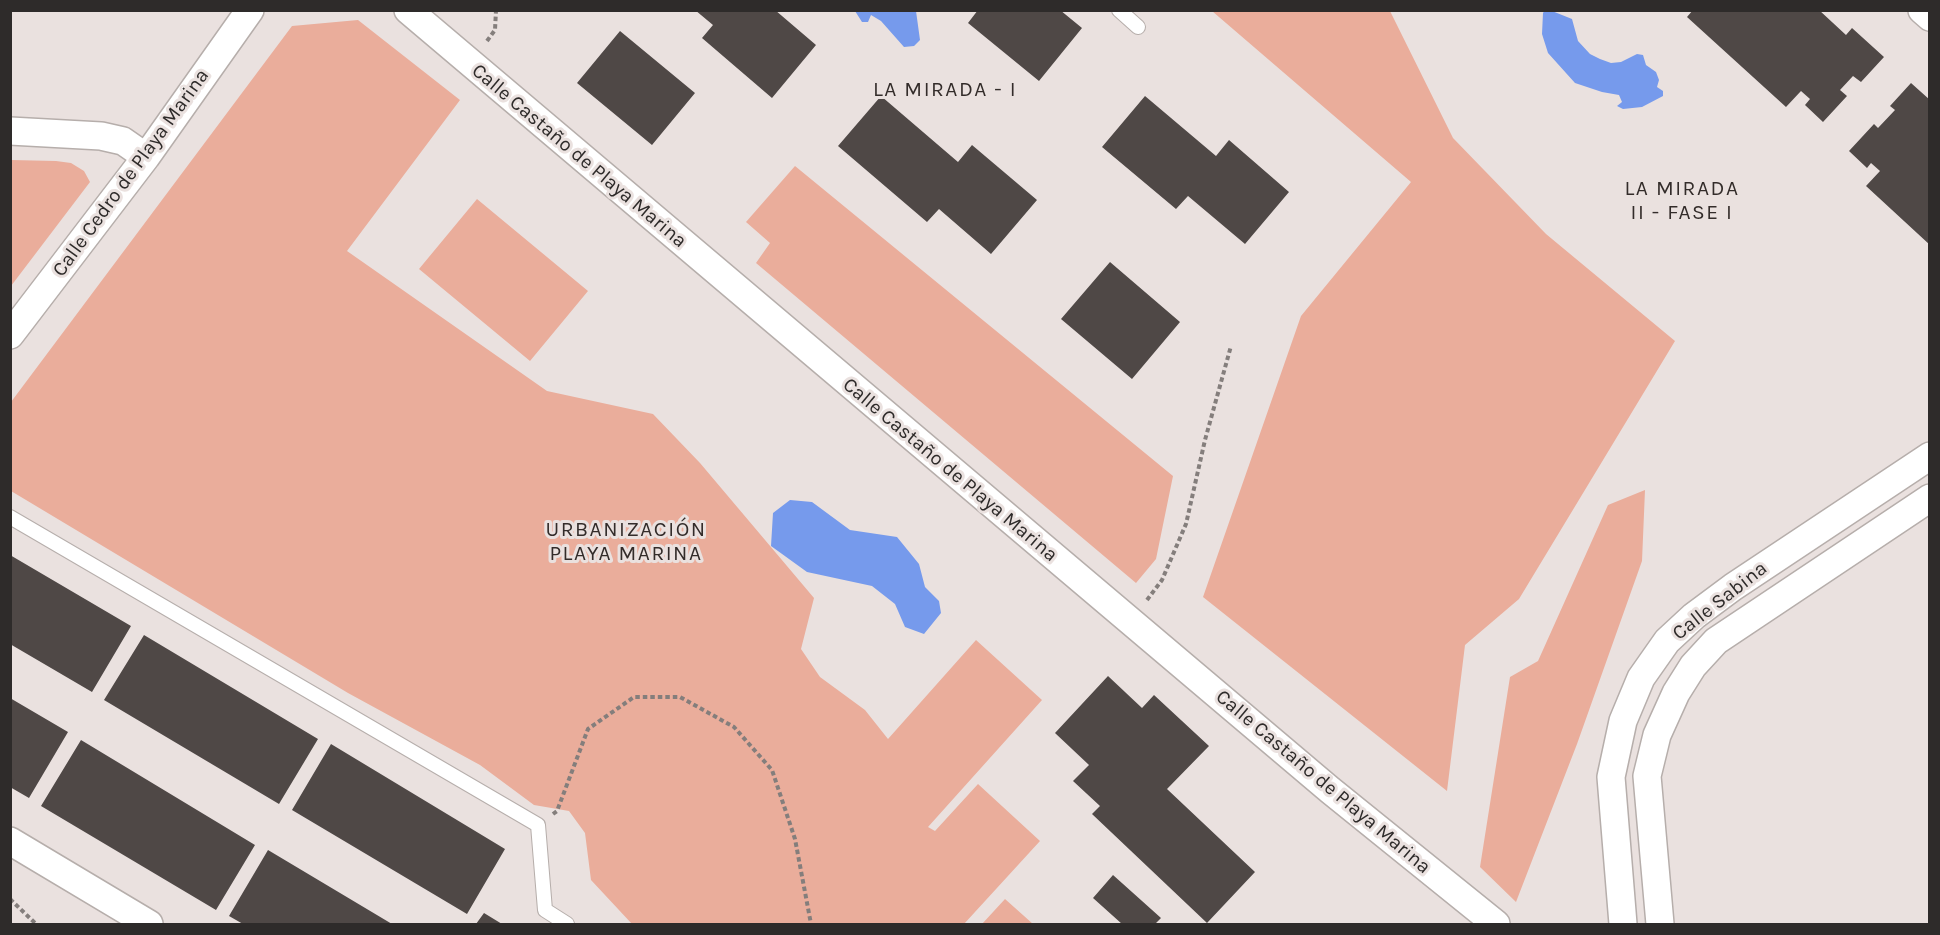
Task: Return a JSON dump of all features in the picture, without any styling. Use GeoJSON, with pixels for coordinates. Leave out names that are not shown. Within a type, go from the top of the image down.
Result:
{"type":"FeatureCollection","features":[{"type":"Feature","properties":{"kind":"street","name":"Calle Cedro de Playa Marina"},"geometry":{"type":"LineString","coordinates":[[10,335],[146,157],[250,10]]}},
{"type":"Feature","properties":{"kind":"street","name":"Calle Castaño de Playa Marina"},"geometry":{"type":"LineString","coordinates":[[408,10],[1330,790],[1496,924]]}},
{"type":"Feature","properties":{"kind":"street"},"geometry":{"type":"LineString","coordinates":[[1922,10],[1929,17]]}},
{"type":"Feature","properties":{"kind":"street"},"geometry":{"type":"LineString","coordinates":[[10,131],[101,136],[123,141],[146,157]]}},
{"type":"Feature","properties":{"kind":"street","name":"Calle Sabina"},"geometry":{"type":"LineString","coordinates":[[1623,924],[1611,777],[1623,722],[1641,678],[1667,641],[1694,616],[1733,587],[1929,456]]}},
{"type":"Feature","properties":{"kind":"street","name":"Calle Sabina"},"geometry":{"type":"LineString","coordinates":[[1660,924],[1647,776],[1657,735],[1676,693],[1693,666],[1716,641],[1929,498]]}},
{"type":"Feature","properties":{"kind":"street"},"geometry":{"type":"LineString","coordinates":[[10,841],[149,924]]}},
{"type":"Feature","properties":{"kind":"lane"},"geometry":{"type":"LineString","coordinates":[[1119,10],[1138,27]]}},
{"type":"Feature","properties":{"kind":"lane"},"geometry":{"type":"LineString","coordinates":[[10,517],[538,825],[545,910],[567,924]]}},
{"type":"Feature","properties":{"kind":"path"},"geometry":{"type":"LineString","coordinates":[[1130,621],[1162,580],[1186,524],[1205,440],[1231,346]]}},
{"type":"Feature","properties":{"kind":"path"},"geometry":{"type":"LineString","coordinates":[[538,825],[557,811],[588,729],[634,697],[680,697],[734,727],[772,770],[795,838],[811,924]]}},
{"type":"Feature","properties":{"kind":"path"},"geometry":{"type":"LineString","coordinates":[[10,899],[36,924]]}},
{"type":"Feature","properties":{"kind":"shaded area"},"geometry":{"type":"Polygon","coordinates":[[[1212,11],[1390,11],[1453,138],[1546,234],[1675,341],[1519,599],[1465,645],[1447,791],[1203,597],[1301,316],[1411,182],[1212,11]]]}},
{"type":"Feature","properties":{"kind":"shaded area"},"geometry":{"type":"Polygon","coordinates":[[[358,20],[460,100],[347,251],[547,391],[653,414],[700,463],[814,598],[801,649],[820,677],[865,710],[888,739],[976,640],[1042,700],[928,827],[935,831],[978,784],[1040,841],[964,924],[632,924],[591,880],[585,833],[569,811],[534,805],[480,765],[348,693],[11,491],[11,402],[292,26],[358,20]]]}},
{"type":"Feature","properties":{"kind":"shaded area"},"geometry":{"type":"Polygon","coordinates":[[[11,160],[71,163],[84,171],[90,182],[11,286],[11,160]]]}},
{"type":"Feature","properties":{"kind":"shaded area"},"geometry":{"type":"Polygon","coordinates":[[[795,166],[1173,476],[1156,559],[1136,583],[756,263],[770,243],[746,222],[795,166]]]}},
{"type":"Feature","properties":{"kind":"shaded area"},"geometry":{"type":"Polygon","coordinates":[[[477,199],[588,291],[530,361],[419,269],[477,199]]]}},
{"type":"Feature","properties":{"kind":"shaded area"},"geometry":{"type":"Polygon","coordinates":[[[1645,490],[1642,561],[1577,744],[1516,902],[1480,867],[1510,677],[1538,661],[1608,505],[1645,490]]]}},
{"type":"Feature","properties":{"kind":"shaded area"},"geometry":{"type":"Polygon","coordinates":[[[1005,899],[1033,924],[982,924],[1005,899]]]}},
{"type":"Feature","properties":{"kind":"water"},"geometry":{"type":"Polygon","coordinates":[[[1545,10],[1572,19],[1578,41],[1590,54],[1600,59],[1611,63],[1621,62],[1637,54],[1643,55],[1646,65],[1656,72],[1659,80],[1657,87],[1663,91],[1663,96],[1642,107],[1623,109],[1617,106],[1622,102],[1619,95],[1575,83],[1548,53],[1542,34],[1545,10]]]}},
{"type":"Feature","properties":{"kind":"water"},"geometry":{"type":"Polygon","coordinates":[[[855,11],[916,11],[920,40],[914,46],[904,47],[881,21],[871,15],[868,22],[862,22],[855,11]]]}},
{"type":"Feature","properties":{"kind":"water"},"geometry":{"type":"Polygon","coordinates":[[[790,500],[812,502],[850,530],[897,537],[919,564],[925,587],[939,601],[941,613],[924,634],[905,627],[895,604],[872,586],[807,572],[771,546],[773,513],[790,500]]]}},
{"type":"Feature","properties":{"kind":"building"},"geometry":{"type":"Polygon","coordinates":[[[695,10],[775,10],[816,45],[772,98],[702,38],[713,25],[695,10]]]}},
{"type":"Feature","properties":{"kind":"building"},"geometry":{"type":"Polygon","coordinates":[[[978,10],[1060,10],[1082,28],[1039,81],[968,23],[978,10]]]}},
{"type":"Feature","properties":{"kind":"building"},"geometry":{"type":"Polygon","coordinates":[[[1693,10],[1819,10],[1846,35],[1852,28],[1884,57],[1861,82],[1853,76],[1840,90],[1847,96],[1823,122],[1805,105],[1810,99],[1801,91],[1786,107],[1687,17],[1693,10]]]}},
{"type":"Feature","properties":{"kind":"building"},"geometry":{"type":"Polygon","coordinates":[[[620,31],[695,93],[652,145],[577,83],[620,31]]]}},
{"type":"Feature","properties":{"kind":"building"},"geometry":{"type":"Polygon","coordinates":[[[1911,83],[1930,100],[1930,245],[1866,186],[1880,171],[1871,163],[1867,168],[1849,151],[1874,124],[1878,128],[1895,110],[1890,106],[1911,83]]]}},
{"type":"Feature","properties":{"kind":"building"},"geometry":{"type":"Polygon","coordinates":[[[881,96],[958,162],[972,145],[1037,200],[991,254],[939,209],[927,222],[838,146],[881,96]]]}},
{"type":"Feature","properties":{"kind":"building"},"geometry":{"type":"Polygon","coordinates":[[[1145,96],[1216,156],[1229,140],[1289,192],[1245,244],[1188,196],[1176,209],[1102,147],[1145,96]]]}},
{"type":"Feature","properties":{"kind":"building"},"geometry":{"type":"Polygon","coordinates":[[[1110,262],[1180,322],[1132,379],[1061,319],[1110,262]]]}},
{"type":"Feature","properties":{"kind":"building"},"geometry":{"type":"Polygon","coordinates":[[[10,555],[131,626],[92,692],[10,644],[10,555]]]}},
{"type":"Feature","properties":{"kind":"building"},"geometry":{"type":"Polygon","coordinates":[[[144,635],[318,739],[279,804],[104,700],[144,635]]]}},
{"type":"Feature","properties":{"kind":"building"},"geometry":{"type":"Polygon","coordinates":[[[1108,676],[1142,708],[1154,695],[1209,746],[1167,789],[1255,872],[1207,923],[1092,814],[1100,806],[1073,781],[1089,765],[1055,733],[1108,676]]]}},
{"type":"Feature","properties":{"kind":"building"},"geometry":{"type":"Polygon","coordinates":[[[10,698],[68,732],[29,798],[10,787],[10,698]]]}},
{"type":"Feature","properties":{"kind":"building"},"geometry":{"type":"Polygon","coordinates":[[[81,740],[255,845],[216,910],[41,806],[81,740]]]}},
{"type":"Feature","properties":{"kind":"building"},"geometry":{"type":"Polygon","coordinates":[[[331,744],[505,849],[467,914],[292,810],[331,744]]]}},
{"type":"Feature","properties":{"kind":"building"},"geometry":{"type":"Polygon","coordinates":[[[268,850],[392,924],[243,924],[229,916],[268,850]]]}},
{"type":"Feature","properties":{"kind":"building"},"geometry":{"type":"Polygon","coordinates":[[[1113,875],[1161,918],[1155,924],[1122,924],[1093,898],[1113,875]]]}},
{"type":"Feature","properties":{"kind":"building"},"geometry":{"type":"Polygon","coordinates":[[[484,913],[502,924],[476,924],[484,913]]]}},
{"type":"Feature","properties":{"kind":"district","name":"LA MIRADA - I"},"geometry":{"type":"Point","coordinates":[945,90]}},
{"type":"Feature","properties":{"kind":"district","name":"LA MIRADA II - FASE I"},"geometry":{"type":"Point","coordinates":[1682,201]}},
{"type":"Feature","properties":{"kind":"district","name":"URBANIZACIÓN PLAYA MARINA"},"geometry":{"type":"Point","coordinates":[626,542]}}]}
